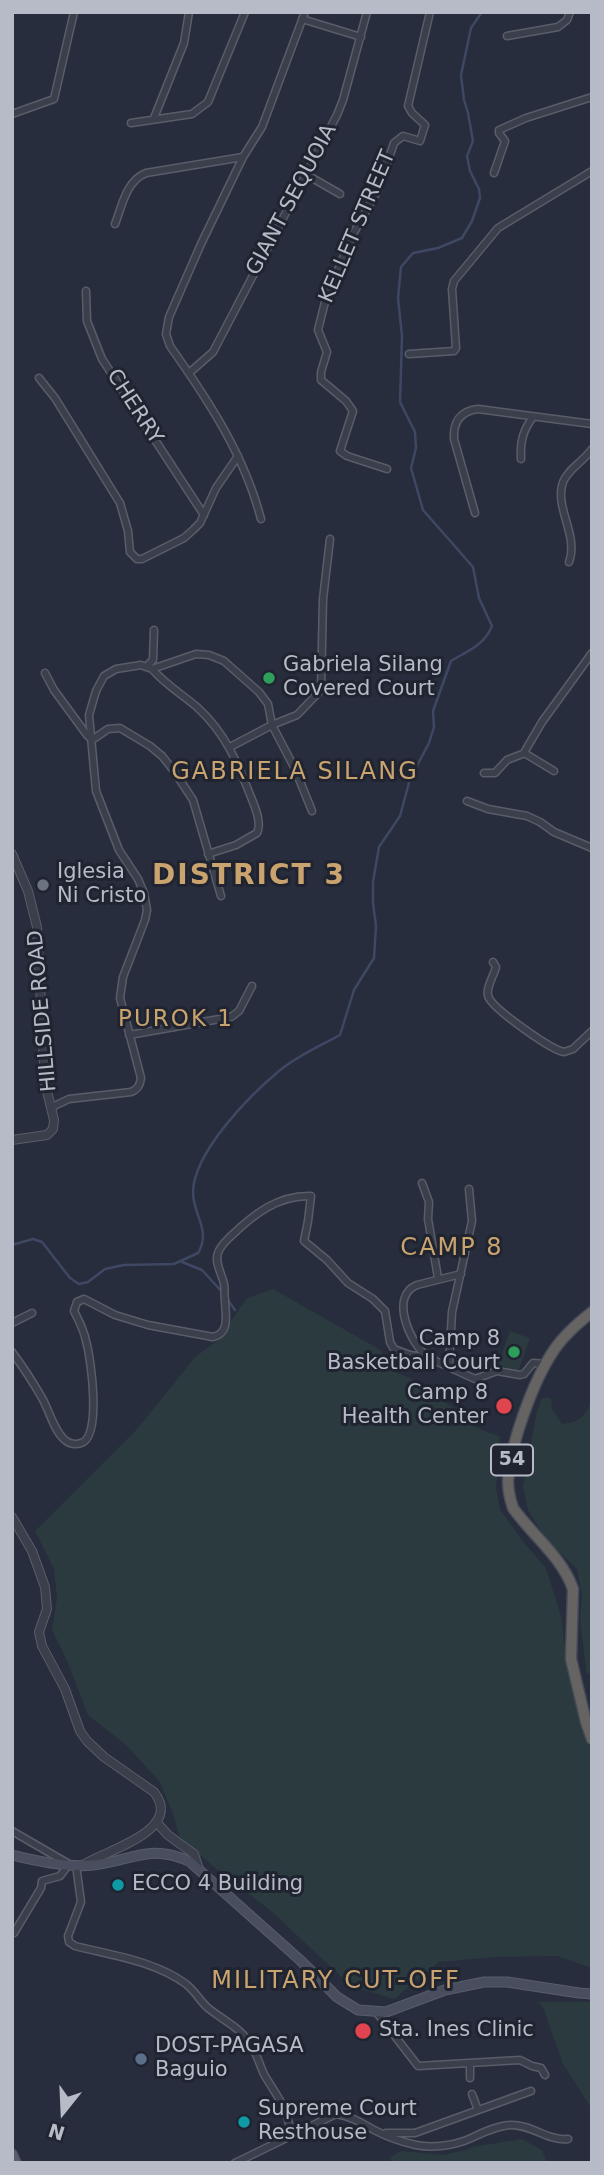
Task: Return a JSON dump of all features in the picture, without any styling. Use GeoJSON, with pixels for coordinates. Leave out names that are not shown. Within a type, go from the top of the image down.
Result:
{"type":"FeatureCollection","features":[{"type":"Feature","properties":{"kind":"highway","name":"54"},"geometry":{"type":"LineString","coordinates":[[592,1312],[564,1338],[546,1364],[530,1399],[516,1442],[508,1482],[509,1496],[521,1519],[569,1578],[574,1600],[570,1635],[571,1659],[592,1738]]}},
{"type":"Feature","properties":{"kind":"main road"},"geometry":{"type":"LineString","coordinates":[[12,1855],[49,1863],[76,1865],[94,1865],[145,1852],[179,1856],[199,1869],[337,1997],[358,2010],[377,2013],[391,2011],[446,1990],[484,1982],[507,1982],[592,1994]]}},
{"type":"Feature","properties":{"kind":"main road"},"geometry":{"type":"LineString","coordinates":[[12,2154],[16,2163]]}},
{"type":"Feature","properties":{"kind":"street"},"geometry":{"type":"LineString","coordinates":[[12,114],[54,99],[74,12]]}},
{"type":"Feature","properties":{"kind":"street"},"geometry":{"type":"LineString","coordinates":[[154,118],[184,43],[189,12]]}},
{"type":"Feature","properties":{"kind":"street"},"geometry":{"type":"LineString","coordinates":[[131,123],[192,114],[208,102],[245,12]]}},
{"type":"Feature","properties":{"kind":"street","name":"GIANT SEQUOIA"},"geometry":{"type":"LineString","coordinates":[[189,373],[213,352],[307,175],[343,100],[368,12]]}},
{"type":"Feature","properties":{"kind":"street","name":"KELLET STREET"},"geometry":{"type":"LineString","coordinates":[[387,469],[346,456],[340,451],[353,411],[346,401],[321,380],[327,352],[319,335],[318,325],[353,234],[379,190],[394,143],[403,136],[420,141],[425,129],[425,125],[408,106],[430,12]]}},
{"type":"Feature","properties":{"kind":"street"},"geometry":{"type":"LineString","coordinates":[[507,36],[558,27],[567,20],[570,12]]}},
{"type":"Feature","properties":{"kind":"street"},"geometry":{"type":"LineString","coordinates":[[261,519],[239,456],[228,434],[167,341],[166,327],[201,244],[243,157],[266,118],[304,16],[361,37]]}},
{"type":"Feature","properties":{"kind":"street"},"geometry":{"type":"LineString","coordinates":[[494,173],[505,141],[499,133],[501,128],[592,97]]}},
{"type":"Feature","properties":{"kind":"street"},"geometry":{"type":"LineString","coordinates":[[115,224],[130,186],[139,176],[243,157]]}},
{"type":"Feature","properties":{"kind":"street"},"geometry":{"type":"LineString","coordinates":[[409,354],[454,351],[454,281],[498,228],[592,171]]}},
{"type":"Feature","properties":{"kind":"street"},"geometry":{"type":"LineString","coordinates":[[307,175],[340,194]]}},
{"type":"Feature","properties":{"kind":"street","name":"CHERRY"},"geometry":{"type":"LineString","coordinates":[[86,291],[87,321],[102,359],[204,515]]}},
{"type":"Feature","properties":{"kind":"street"},"geometry":{"type":"LineString","coordinates":[[39,378],[68,418],[120,503],[128,531],[130,552],[137,559],[184,538],[200,523],[216,488],[239,456]]}},
{"type":"Feature","properties":{"kind":"street"},"geometry":{"type":"LineString","coordinates":[[475,513],[453,431],[456,421],[463,414],[478,410],[592,424]]}},
{"type":"Feature","properties":{"kind":"street"},"geometry":{"type":"LineString","coordinates":[[521,459],[522,436],[533,417]]}},
{"type":"Feature","properties":{"kind":"street"},"geometry":{"type":"LineString","coordinates":[[569,562],[573,549],[565,518],[562,486],[570,471],[584,460],[592,449]]}},
{"type":"Feature","properties":{"kind":"street"},"geometry":{"type":"LineString","coordinates":[[230,747],[297,715],[321,690],[323,598],[330,539]]}},
{"type":"Feature","properties":{"kind":"street"},"geometry":{"type":"LineString","coordinates":[[149,668],[153,660],[155,631]]}},
{"type":"Feature","properties":{"kind":"street"},"geometry":{"type":"LineString","coordinates":[[51,1107],[69,1099],[131,1092],[138,1088],[141,1077],[120,998],[123,976],[145,920],[146,902],[138,879],[119,850],[96,792],[89,715],[104,676],[116,669],[134,665],[149,668],[203,653],[217,657],[231,666],[268,704],[272,725],[295,769],[312,811]]}},
{"type":"Feature","properties":{"kind":"street"},"geometry":{"type":"LineString","coordinates":[[484,773],[495,773],[508,760],[525,753],[542,722],[592,653]]}},
{"type":"Feature","properties":{"kind":"street"},"geometry":{"type":"LineString","coordinates":[[149,668],[172,690],[198,709],[220,733],[230,747],[253,802],[260,829],[255,836],[208,854]]}},
{"type":"Feature","properties":{"kind":"street"},"geometry":{"type":"LineString","coordinates":[[45,673],[54,690],[92,740]]}},
{"type":"Feature","properties":{"kind":"street"},"geometry":{"type":"LineString","coordinates":[[92,740],[108,729],[120,728],[127,730],[162,756],[193,800],[221,896]]}},
{"type":"Feature","properties":{"kind":"street"},"geometry":{"type":"LineString","coordinates":[[525,753],[554,771]]}},
{"type":"Feature","properties":{"kind":"street"},"geometry":{"type":"LineString","coordinates":[[467,802],[527,816],[554,832],[592,848]]}},
{"type":"Feature","properties":{"kind":"street","name":"HILLSIDE ROAD"},"geometry":{"type":"LineString","coordinates":[[12,854],[28,891],[37,927],[45,1083],[54,1125],[47,1135],[12,1140]]}},
{"type":"Feature","properties":{"kind":"street"},"geometry":{"type":"LineString","coordinates":[[493,961],[496,967],[488,992],[489,999],[553,1049],[564,1052],[573,1049],[592,1031]]}},
{"type":"Feature","properties":{"kind":"street"},"geometry":{"type":"LineString","coordinates":[[129,1035],[231,1017],[239,1011],[253,986]]}},
{"type":"Feature","properties":{"kind":"street"},"geometry":{"type":"LineString","coordinates":[[422,1183],[429,1202],[428,1219],[438,1279]]}},
{"type":"Feature","properties":{"kind":"street"},"geometry":{"type":"LineString","coordinates":[[449,1366],[452,1312],[472,1221],[469,1189]]}},
{"type":"Feature","properties":{"kind":"street"},"geometry":{"type":"LineString","coordinates":[[12,1352],[64,1439],[72,1444],[83,1443],[92,1431],[93,1394],[87,1342],[74,1311],[77,1302],[85,1298],[115,1315],[141,1323],[219,1336],[225,1325],[225,1287],[217,1254],[223,1244],[261,1210],[296,1195],[311,1196],[304,1241],[327,1260],[348,1283],[373,1299],[385,1311],[390,1342],[394,1349],[429,1358],[475,1379],[497,1371],[520,1375],[533,1363],[546,1364]]}},
{"type":"Feature","properties":{"kind":"street"},"geometry":{"type":"LineString","coordinates":[[429,1358],[413,1342],[405,1321],[404,1305],[411,1287],[461,1274]]}},
{"type":"Feature","properties":{"kind":"street"},"geometry":{"type":"LineString","coordinates":[[12,1323],[32,1312]]}},
{"type":"Feature","properties":{"kind":"street"},"geometry":{"type":"LineString","coordinates":[[12,1517],[32,1551],[47,1594],[47,1609],[39,1632],[42,1646],[65,1689],[80,1731],[104,1757],[154,1791],[162,1808],[157,1823],[139,1838],[42,1881],[41,1888],[14,1933]]}},
{"type":"Feature","properties":{"kind":"street"},"geometry":{"type":"LineString","coordinates":[[157,1823],[168,1835],[194,1854],[199,1869]]}},
{"type":"Feature","properties":{"kind":"street"},"geometry":{"type":"LineString","coordinates":[[12,1831],[76,1865]]}},
{"type":"Feature","properties":{"kind":"street"},"geometry":{"type":"LineString","coordinates":[[76,1865],[80,1902],[68,1936],[69,1942],[150,1966],[187,1985],[209,2008],[235,2027],[253,2048],[261,2069],[289,2118],[290,2135]]}},
{"type":"Feature","properties":{"kind":"street"},"geometry":{"type":"LineString","coordinates":[[377,2013],[418,2066],[520,2060],[541,2068],[545,2075]]}},
{"type":"Feature","properties":{"kind":"street"},"geometry":{"type":"LineString","coordinates":[[470,2064],[470,2078]]}},
{"type":"Feature","properties":{"kind":"street"},"geometry":{"type":"LineString","coordinates":[[377,2132],[415,2133],[531,2091]]}},
{"type":"Feature","properties":{"kind":"street"},"geometry":{"type":"LineString","coordinates":[[472,2094],[478,2110]]}},
{"type":"Feature","properties":{"kind":"street"},"geometry":{"type":"LineString","coordinates":[[235,2163],[336,2113],[358,2120],[377,2132],[400,2141],[425,2147],[455,2144],[511,2125],[551,2138],[568,2139]]}},
{"type":"Feature","properties":{"kind":"shaded area"},"geometry":{"type":"Polygon","coordinates":[[[273,1289],[379,1349],[395,1372],[433,1388],[441,1400],[456,1409],[475,1427],[500,1437],[496,1488],[500,1509],[546,1568],[561,1616],[578,1709],[592,1753],[592,1968],[557,1956],[494,1957],[439,1962],[394,1999],[351,1986],[271,1911],[179,1836],[173,1813],[159,1781],[127,1746],[88,1715],[52,1629],[57,1598],[54,1569],[35,1531],[138,1428],[196,1356],[216,1342],[247,1298],[273,1289]]]}},
{"type":"Feature","properties":{"kind":"shaded area","name":"Camp 8 Basketball Court"},"geometry":{"type":"Polygon","coordinates":[[[510,1331],[530,1338],[518,1372],[498,1365],[510,1331]]]}},
{"type":"Feature","properties":{"kind":"shaded area"},"geometry":{"type":"Polygon","coordinates":[[[542,1398],[551,1398],[552,1409],[562,1424],[581,1418],[592,1401],[592,1672],[587,1675],[580,1619],[582,1594],[577,1569],[549,1542],[537,1525],[528,1510],[523,1486],[537,1411],[542,1398]]]}},
{"type":"Feature","properties":{"kind":"shaded area"},"geometry":{"type":"Polygon","coordinates":[[[539,2002],[592,2002],[592,2109],[563,2064],[539,2002]]]}},
{"type":"Feature","properties":{"kind":"shaded area"},"geometry":{"type":"Polygon","coordinates":[[[522,2139],[542,2150],[547,2163],[393,2163],[390,2157],[401,2151],[443,2155],[522,2139]]]}},
{"type":"Feature","properties":{"kind":"waterway"},"geometry":{"type":"LineString","coordinates":[[12,1245],[33,1239],[42,1242],[70,1278],[79,1284],[88,1282],[105,1269],[124,1265],[174,1264],[198,1253],[203,1237],[193,1191],[196,1175],[213,1142],[239,1109],[279,1071],[340,1035],[354,990],[374,958],[376,926],[373,882],[379,847],[400,816],[410,779],[429,743],[434,727],[433,711],[451,661],[480,643],[492,626],[479,598],[473,567],[423,510],[411,468],[416,448],[415,432],[400,402],[402,336],[398,298],[401,267],[413,253],[438,248],[462,238],[472,221],[480,198],[467,156],[473,141],[461,75],[471,28],[482,12]]}},
{"type":"Feature","properties":{"kind":"waterway"},"geometry":{"type":"LineString","coordinates":[[182,1262],[202,1270],[223,1293]]}},
{"type":"Feature","properties":{"kind":"waterway"},"geometry":{"type":"LineString","coordinates":[[227,1299],[235,1310]]}},
{"type":"Feature","properties":{"kind":"place","name":"Gabriela Silang Covered Court"},"geometry":{"type":"Point","coordinates":[269,678]}},
{"type":"Feature","properties":{"kind":"place","name":"Iglesia Ni Cristo"},"geometry":{"type":"Point","coordinates":[43,885]}},
{"type":"Feature","properties":{"kind":"place","name":"Camp 8 Basketball Court"},"geometry":{"type":"Point","coordinates":[514,1352]}},
{"type":"Feature","properties":{"kind":"place","name":"Camp 8 Health Center"},"geometry":{"type":"Point","coordinates":[504,1406]}},
{"type":"Feature","properties":{"kind":"place","name":"ECCO 4 Building"},"geometry":{"type":"Point","coordinates":[118,1885]}},
{"type":"Feature","properties":{"kind":"place","name":"Sta. Ines Clinic"},"geometry":{"type":"Point","coordinates":[363,2031]}},
{"type":"Feature","properties":{"kind":"place","name":"DOST-PAGASA Baguio"},"geometry":{"type":"Point","coordinates":[141,2059]}},
{"type":"Feature","properties":{"kind":"place","name":"Supreme Court Resthouse"},"geometry":{"type":"Point","coordinates":[244,2122]}},
{"type":"Feature","properties":{"kind":"district","name":"GABRIELA SILANG"},"geometry":{"type":"Point","coordinates":[295,773]}},
{"type":"Feature","properties":{"kind":"district","name":"DISTRICT 3"},"geometry":{"type":"Point","coordinates":[249,877]}},
{"type":"Feature","properties":{"kind":"district","name":"PUROK 1"},"geometry":{"type":"Point","coordinates":[176,1020]}},
{"type":"Feature","properties":{"kind":"district","name":"CAMP 8"},"geometry":{"type":"Point","coordinates":[452,1249]}},
{"type":"Feature","properties":{"kind":"district","name":"MILITARY CUT-OFF"},"geometry":{"type":"Point","coordinates":[336,1982]}}]}
